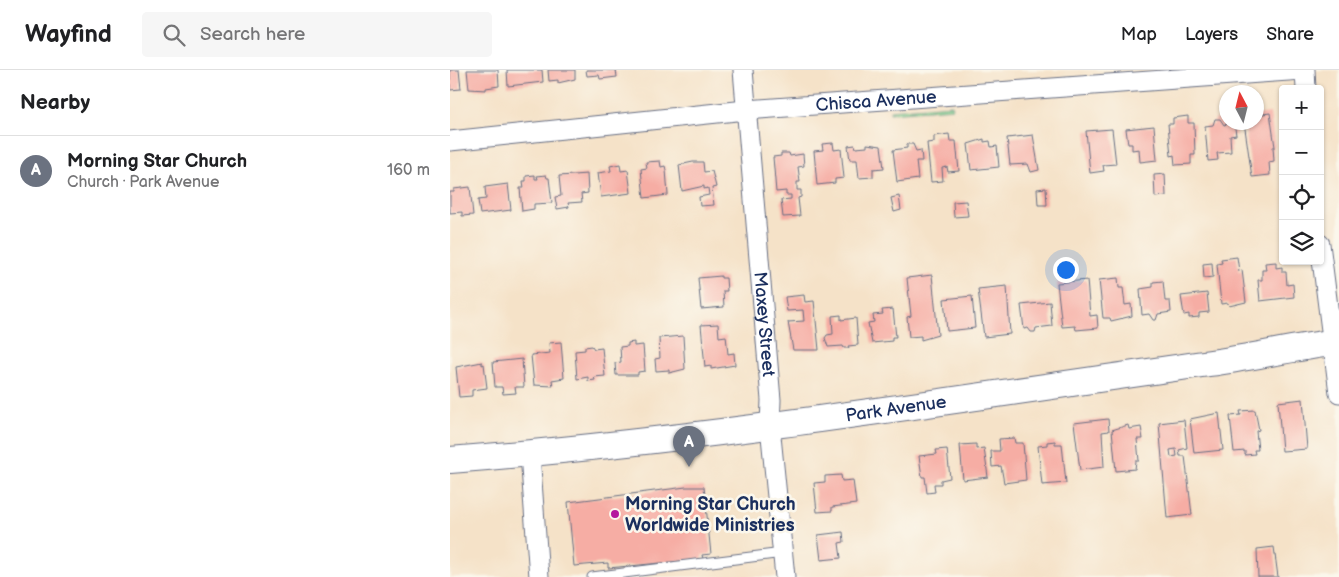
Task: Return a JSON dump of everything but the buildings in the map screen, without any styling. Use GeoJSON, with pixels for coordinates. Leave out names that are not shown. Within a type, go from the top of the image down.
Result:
{"type":"FeatureCollection","features":[{"type":"Feature","properties":{"kind":"main road","name":"Park Avenue"},"geometry":{"type":"LineString","coordinates":[[450,460],[530,454],[770,426],[1223,361],[1336,342]]}},
{"type":"Feature","properties":{"kind":"street","name":"Maxey Street"},"geometry":{"type":"LineString","coordinates":[[743,70],[771,400],[770,426],[785,577]]}},
{"type":"Feature","properties":{"kind":"street","name":"Chisca Avenue"},"geometry":{"type":"LineString","coordinates":[[450,140],[746,110],[1304,70]]}},
{"type":"Feature","properties":{"kind":"street"},"geometry":{"type":"LineString","coordinates":[[1304,70],[1306,85]]}},
{"type":"Feature","properties":{"kind":"street"},"geometry":{"type":"LineString","coordinates":[[1323,265],[1336,342],[1339,393]]}},
{"type":"Feature","properties":{"kind":"street"},"geometry":{"type":"LineString","coordinates":[[530,454],[539,577]]}},
{"type":"Feature","properties":{"kind":"lane"},"geometry":{"type":"LineString","coordinates":[[592,577],[783,553]]}},
{"type":"Feature","properties":{"kind":"green space"},"geometry":{"type":"Polygon","coordinates":[[[952,105],[953,108],[890,113],[890,110],[952,105]]]}},
{"type":"Feature","properties":{"kind":"place","name":"Morning Star Church"},"geometry":{"type":"Point","coordinates":[689,467]}},
{"type":"Feature","properties":{"kind":"place","name":"Morning Star Church Worldwide Ministries"},"geometry":{"type":"Point","coordinates":[615,514]}}]}
